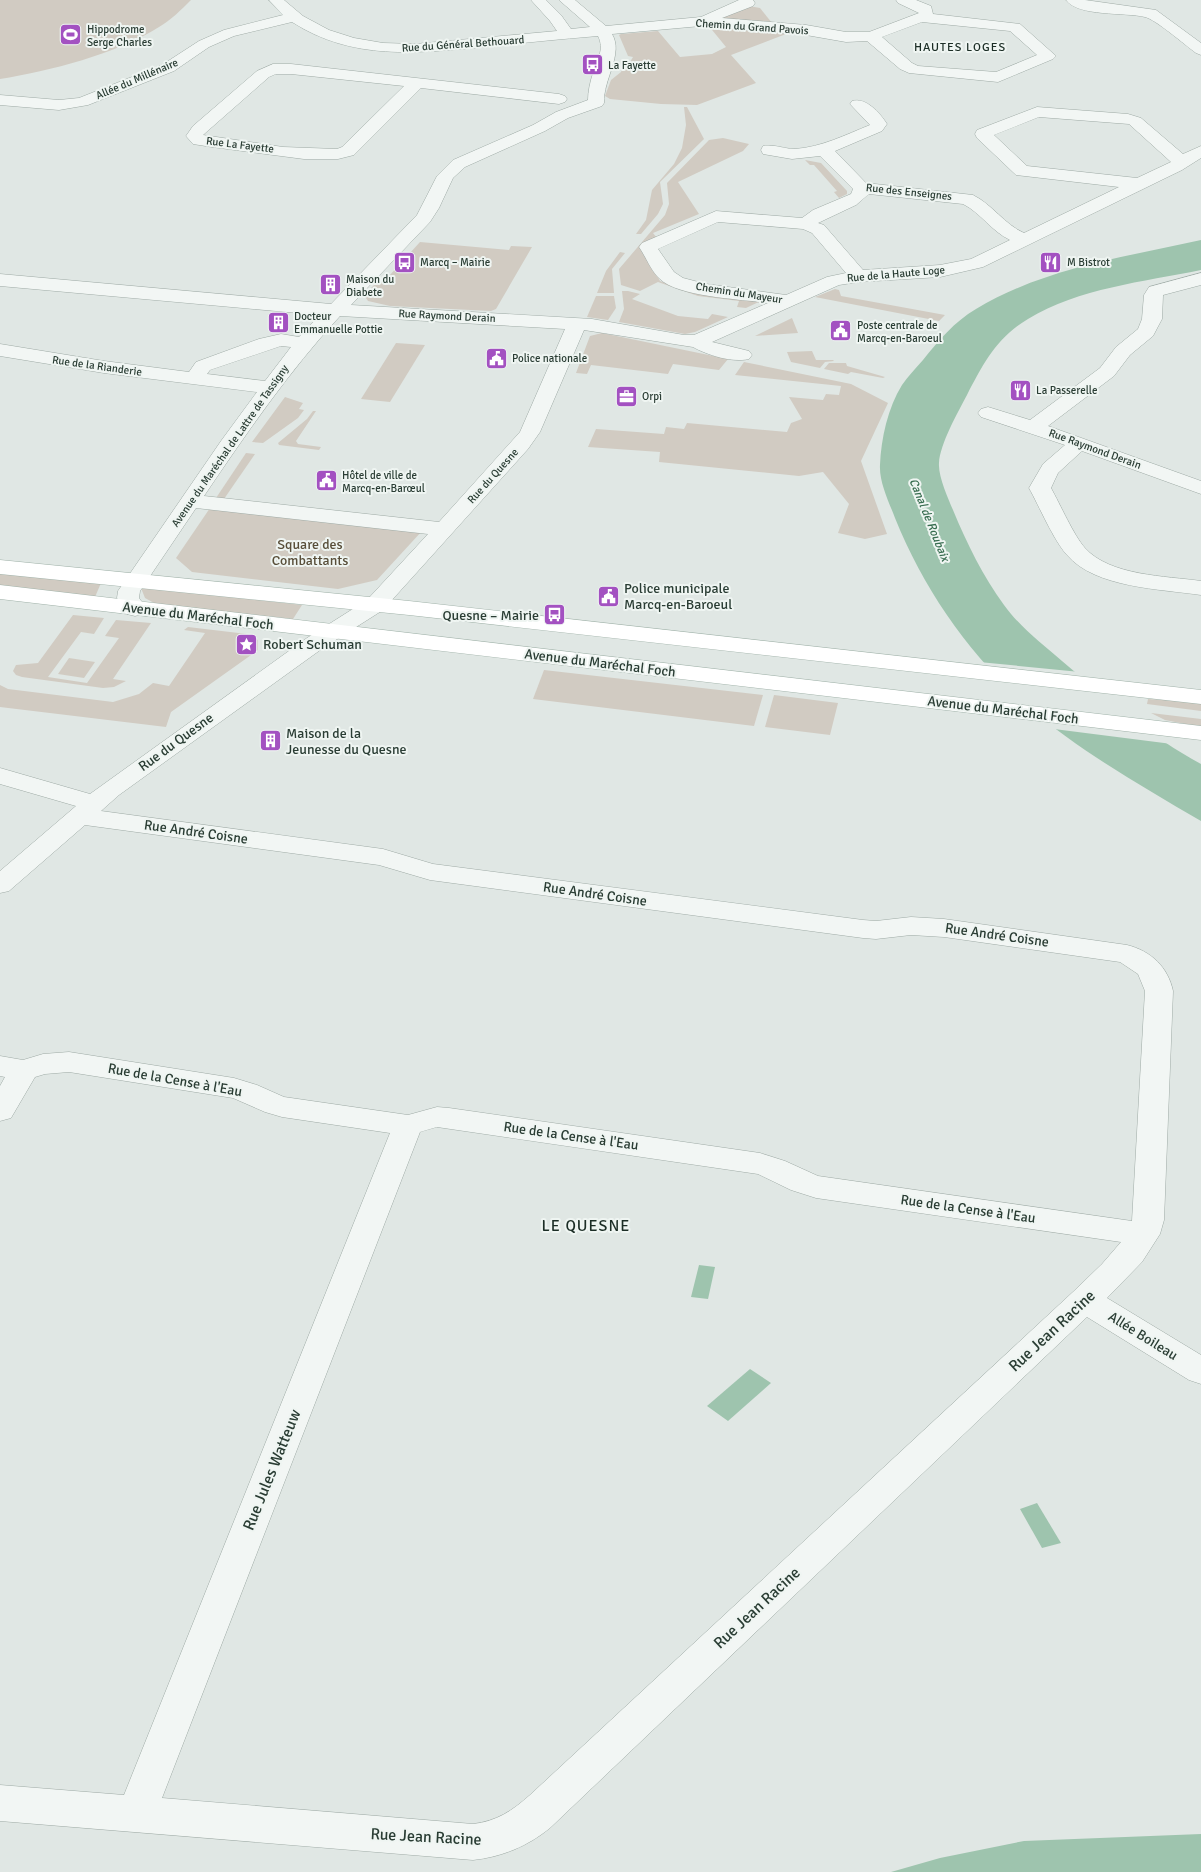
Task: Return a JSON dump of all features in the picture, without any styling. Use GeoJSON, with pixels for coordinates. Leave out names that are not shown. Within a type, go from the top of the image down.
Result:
{"type":"FeatureCollection","features":[{"type":"Feature","properties":{"kind":"main road","name":"Avenue du Maréchal Foch"},"geometry":{"type":"LineString","coordinates":[[0,566],[82,576],[137,579],[1201,697]]}},
{"type":"Feature","properties":{"kind":"main road","name":"Avenue du Maréchal Foch"},"geometry":{"type":"LineString","coordinates":[[0,592],[1201,733]]}},
{"type":"Feature","properties":{"kind":"street","name":"Rue du Général Bethouard"},"geometry":{"type":"LineString","coordinates":[[276,0],[280,6],[318,32],[338,39],[399,48],[430,48],[602,32]]}},
{"type":"Feature","properties":{"kind":"street"},"geometry":{"type":"LineString","coordinates":[[538,0],[570,35],[580,42],[582,49]]}},
{"type":"Feature","properties":{"kind":"street"},"geometry":{"type":"LineString","coordinates":[[566,0],[602,32],[608,39],[610,46],[600,72],[575,98]]}},
{"type":"Feature","properties":{"kind":"street"},"geometry":{"type":"LineString","coordinates":[[903,0],[924,7],[927,12],[921,17]]}},
{"type":"Feature","properties":{"kind":"street"},"geometry":{"type":"LineString","coordinates":[[1073,0],[1086,6],[1151,13],[1201,50]]}},
{"type":"Feature","properties":{"kind":"street"},"geometry":{"type":"LineString","coordinates":[[701,21],[747,1]]}},
{"type":"Feature","properties":{"kind":"street"},"geometry":{"type":"LineString","coordinates":[[871,36],[906,66],[915,70],[998,77],[1048,56],[1015,27],[1003,24],[921,17]]}},
{"type":"Feature","properties":{"kind":"street","name":"Chemin du Grand Pavois"},"geometry":{"type":"LineString","coordinates":[[602,32],[701,21],[806,30],[846,37],[871,36],[921,17]]}},
{"type":"Feature","properties":{"kind":"street","name":"Allée du Millénaire"},"geometry":{"type":"LineString","coordinates":[[0,100],[59,105],[82,102],[168,68],[204,44],[229,33],[256,25],[296,18]]}},
{"type":"Feature","properties":{"kind":"street","name":"Rue La Fayette"},"geometry":{"type":"LineString","coordinates":[[417,83],[348,151],[340,154],[320,155],[212,142],[199,140],[194,136],[199,129],[263,74],[273,69],[291,69],[575,98]]}},
{"type":"Feature","properties":{"kind":"street","name":"Avenue du Maréchal de Lattre de Tassigny"},"geometry":{"type":"LineString","coordinates":[[523,134],[554,110],[575,98]]}},
{"type":"Feature","properties":{"kind":"street","name":"Avenue du Maréchal de Lattre de Tassigny"},"geometry":{"type":"LineString","coordinates":[[135,609],[128,594],[228,445],[304,343],[424,218],[434,203],[444,176],[452,167],[470,157],[539,128],[562,115],[575,98]]}},
{"type":"Feature","properties":{"kind":"street"},"geometry":{"type":"LineString","coordinates":[[769,150],[792,154],[824,150],[876,128],[879,124],[858,104]]}},
{"type":"Feature","properties":{"kind":"street"},"geometry":{"type":"LineString","coordinates":[[1140,184],[1022,171],[983,134],[1037,112],[1128,119],[1135,121],[1182,162]]}},
{"type":"Feature","properties":{"kind":"street","name":"Rue des Enseignes"},"geometry":{"type":"LineString","coordinates":[[824,150],[861,188],[967,199],[979,205],[1002,229],[1024,240]]}},
{"type":"Feature","properties":{"kind":"street","name":"Rue de la Haute Loge"},"geometry":{"type":"LineString","coordinates":[[697,341],[826,284],[858,276],[934,272],[960,268],[985,259],[1140,184],[1201,150]]}},
{"type":"Feature","properties":{"kind":"street"},"geometry":{"type":"LineString","coordinates":[[858,276],[818,229],[806,224],[819,213],[857,198],[862,192],[861,188]]}},
{"type":"Feature","properties":{"kind":"street","name":"Chemin du Mayeur"},"geometry":{"type":"LineString","coordinates":[[788,301],[707,290],[677,281],[667,276],[648,247],[716,216],[806,224]]}},
{"type":"Feature","properties":{"kind":"street"},"geometry":{"type":"LineString","coordinates":[[1034,427],[1107,372],[1123,351],[1146,332],[1152,319],[1153,295],[1156,291],[1201,279]]}},
{"type":"Feature","properties":{"kind":"street","name":"Rue Raymond Derain"},"geometry":{"type":"LineString","coordinates":[[0,280],[334,310],[608,327],[684,341],[697,341],[709,348],[742,355]]}},
{"type":"Feature","properties":{"kind":"street","name":"Rue du Quesne"},"geometry":{"type":"LineString","coordinates":[[0,885],[86,809],[334,631],[375,605],[510,458],[530,432],[577,324]]}},
{"type":"Feature","properties":{"kind":"street"},"geometry":{"type":"LineString","coordinates":[[194,379],[203,366],[266,343],[281,340],[304,343]]}},
{"type":"Feature","properties":{"kind":"street","name":"Rue de la Rianderie"},"geometry":{"type":"LineString","coordinates":[[0,350],[194,379],[269,388]]}},
{"type":"Feature","properties":{"kind":"street","name":"Rue Raymond Derain"},"geometry":{"type":"LineString","coordinates":[[988,413],[1080,443],[1201,488]]}},
{"type":"Feature","properties":{"kind":"street"},"geometry":{"type":"LineString","coordinates":[[1080,443],[1061,458],[1044,478],[1040,488],[1078,554],[1092,565],[1117,576],[1201,588]]}},
{"type":"Feature","properties":{"kind":"street"},"geometry":{"type":"LineString","coordinates":[[191,501],[446,529]]}},
{"type":"Feature","properties":{"kind":"street"},"geometry":{"type":"LineString","coordinates":[[0,776],[86,809]]}},
{"type":"Feature","properties":{"kind":"street","name":"Rue André Coisne"},"geometry":{"type":"LineString","coordinates":[[86,809],[383,856],[430,872],[853,928],[876,930],[912,926],[944,928],[1115,951]]}},
{"type":"Feature","properties":{"kind":"street","name":"Rue Jean Racine"},"geometry":{"type":"LineString","coordinates":[[0,1803],[473,1842],[496,1839],[518,1830],[544,1808],[1130,1257],[1144,1234],[1148,1220],[1159,991],[1153,972],[1145,964],[1127,954],[1115,951]]}},
{"type":"Feature","properties":{"kind":"street","name":"Rue de la Cense à l'Eau"},"geometry":{"type":"LineString","coordinates":[[12,1068],[69,1062],[234,1088],[252,1093],[272,1104],[282,1107],[408,1125],[437,1117],[449,1118],[767,1166],[801,1183],[816,1187],[1144,1234]]}},
{"type":"Feature","properties":{"kind":"street"},"geometry":{"type":"LineString","coordinates":[[0,1111],[12,1068]]}},
{"type":"Feature","properties":{"kind":"street","name":"Rue Jules Watteuw"},"geometry":{"type":"LineString","coordinates":[[136,1814],[408,1125]]}},
{"type":"Feature","properties":{"kind":"street","name":"Allée Boileau"},"geometry":{"type":"LineString","coordinates":[[1085,1300],[1201,1372]]}},
{"type":"Feature","properties":{"kind":"green space","name":"Hippodrome Serge Charles"},"geometry":{"type":"Polygon","coordinates":[[[0,0],[191,0],[176,15],[163,24],[142,37],[123,45],[61,66],[0,79],[0,0]]]}},
{"type":"Feature","properties":{"kind":"green space"},"geometry":{"type":"Polygon","coordinates":[[[749,6],[760,8],[772,23],[724,19],[723,17],[749,6]]]}},
{"type":"Feature","properties":{"kind":"green space"},"geometry":{"type":"Polygon","coordinates":[[[708,25],[786,34],[731,55],[756,83],[697,105],[661,104],[610,99],[605,96],[611,80],[621,72],[625,62],[630,62],[633,57],[628,56],[619,35],[658,31],[680,57],[712,54],[726,47],[708,25]]]}},
{"type":"Feature","properties":{"kind":"green space"},"geometry":{"type":"Polygon","coordinates":[[[684,107],[687,107],[704,139],[660,182],[663,204],[658,214],[641,234],[636,234],[646,220],[652,190],[674,164],[682,148],[686,125],[684,107]]]}},
{"type":"Feature","properties":{"kind":"green space"},"geometry":{"type":"Polygon","coordinates":[[[723,138],[749,144],[743,151],[678,182],[699,214],[653,233],[657,238],[644,248],[660,281],[684,289],[765,299],[746,308],[737,307],[739,301],[698,296],[658,282],[640,291],[621,285],[619,269],[665,215],[669,204],[667,183],[709,140],[723,138]]]}},
{"type":"Feature","properties":{"kind":"green space"},"geometry":{"type":"Polygon","coordinates":[[[805,160],[821,163],[847,191],[847,194],[839,198],[834,192],[837,191],[814,165],[810,165],[805,160]]]}},
{"type":"Feature","properties":{"kind":"green space"},"geometry":{"type":"Polygon","coordinates":[[[420,242],[509,250],[511,246],[532,247],[496,309],[491,311],[390,306],[368,301],[364,295],[376,283],[389,276],[420,242]]]}},
{"type":"Feature","properties":{"kind":"green space"},"geometry":{"type":"Polygon","coordinates":[[[620,252],[625,253],[612,269],[614,293],[597,293],[606,271],[620,252]]]}},
{"type":"Feature","properties":{"kind":"green space"},"geometry":{"type":"Polygon","coordinates":[[[835,289],[839,290],[841,296],[945,315],[939,321],[815,297],[835,289]]]}},
{"type":"Feature","properties":{"kind":"green space"},"geometry":{"type":"Polygon","coordinates":[[[622,291],[640,294],[632,299],[678,316],[708,319],[712,314],[728,317],[695,332],[685,334],[619,322],[624,309],[622,291]]]}},
{"type":"Feature","properties":{"kind":"green space"},"geometry":{"type":"Polygon","coordinates":[[[596,296],[614,296],[616,308],[608,320],[587,317],[596,296]]]}},
{"type":"Feature","properties":{"kind":"green space"},"geometry":{"type":"Polygon","coordinates":[[[792,318],[798,333],[755,336],[792,318]]]}},
{"type":"Feature","properties":{"kind":"green space"},"geometry":{"type":"Polygon","coordinates":[[[602,333],[728,359],[719,370],[673,364],[668,374],[591,365],[587,374],[576,373],[590,336],[602,333]]]}},
{"type":"Feature","properties":{"kind":"green space"},"geometry":{"type":"Polygon","coordinates":[[[396,343],[425,345],[390,402],[361,399],[396,343]]]}},
{"type":"Feature","properties":{"kind":"green space"},"geometry":{"type":"Polygon","coordinates":[[[812,351],[816,360],[834,361],[825,362],[820,368],[791,362],[787,352],[812,351]]]}},
{"type":"Feature","properties":{"kind":"green space"},"geometry":{"type":"Polygon","coordinates":[[[744,362],[851,384],[888,403],[861,461],[887,534],[865,539],[838,533],[849,504],[823,472],[799,476],[659,462],[660,452],[588,447],[596,429],[664,434],[666,427],[684,429],[687,423],[787,432],[791,423],[802,419],[789,397],[823,400],[826,394],[839,395],[841,386],[735,375],[744,362]]]}},
{"type":"Feature","properties":{"kind":"green space"},"geometry":{"type":"Polygon","coordinates":[[[829,363],[846,363],[847,366],[885,377],[851,372],[848,374],[824,369],[829,363]]]}},
{"type":"Feature","properties":{"kind":"green space"},"geometry":{"type":"Polygon","coordinates":[[[285,397],[303,403],[299,409],[304,410],[298,418],[263,443],[252,442],[285,397]]]}},
{"type":"Feature","properties":{"kind":"green space"},"geometry":{"type":"Polygon","coordinates":[[[313,411],[316,411],[296,441],[298,444],[321,447],[319,450],[279,445],[278,443],[307,419],[313,411]]]}},
{"type":"Feature","properties":{"kind":"green space"},"geometry":{"type":"Polygon","coordinates":[[[246,453],[255,454],[224,499],[216,498],[246,453]]]}},
{"type":"Feature","properties":{"kind":"green space","name":"Square des Combattants"},"geometry":{"type":"Polygon","coordinates":[[[210,508],[422,531],[377,580],[338,589],[192,572],[176,558],[210,508]]]}},
{"type":"Feature","properties":{"kind":"green space"},"geometry":{"type":"Polygon","coordinates":[[[0,571],[101,583],[95,597],[0,586],[0,571]]]}},
{"type":"Feature","properties":{"kind":"green space"},"geometry":{"type":"Polygon","coordinates":[[[141,588],[302,605],[293,619],[156,604],[145,598],[141,588]]]}},
{"type":"Feature","properties":{"kind":"green space"},"geometry":{"type":"Polygon","coordinates":[[[73,615],[104,618],[94,634],[81,632],[48,677],[87,683],[119,638],[105,636],[116,620],[151,623],[113,679],[126,681],[114,687],[103,688],[16,675],[13,671],[16,665],[38,663],[73,615]]]}},
{"type":"Feature","properties":{"kind":"green space"},"geometry":{"type":"Polygon","coordinates":[[[188,627],[247,634],[258,640],[258,650],[171,712],[166,727],[0,707],[0,685],[8,689],[113,702],[139,694],[153,683],[169,686],[205,633],[184,630],[188,627]]]}},
{"type":"Feature","properties":{"kind":"green space"},"geometry":{"type":"Polygon","coordinates":[[[69,658],[95,662],[84,678],[58,674],[69,658]]]}},
{"type":"Feature","properties":{"kind":"green space"},"geometry":{"type":"Polygon","coordinates":[[[544,670],[763,695],[754,726],[533,699],[544,670]]]}},
{"type":"Feature","properties":{"kind":"green space"},"geometry":{"type":"Polygon","coordinates":[[[774,695],[838,703],[830,735],[765,727],[774,695]]]}},
{"type":"Feature","properties":{"kind":"green space"},"geometry":{"type":"Polygon","coordinates":[[[1148,699],[1201,702],[1201,711],[1147,704],[1148,699]]]}},
{"type":"Feature","properties":{"kind":"green space"},"geometry":{"type":"Polygon","coordinates":[[[1151,713],[1201,719],[1201,727],[1165,720],[1151,713]]]}},
{"type":"Feature","properties":{"kind":"water","name":"Canal de Roubaix"},"geometry":{"type":"Polygon","coordinates":[[[1201,240],[1201,270],[1090,293],[1048,308],[1017,326],[999,343],[985,362],[954,419],[940,455],[939,468],[944,487],[964,535],[989,583],[1010,613],[1039,641],[1112,703],[1164,742],[1201,764],[1201,821],[1134,781],[1068,738],[1027,706],[986,665],[950,620],[920,570],[887,499],[881,478],[880,465],[886,424],[902,385],[941,339],[968,314],[1002,295],[1029,283],[1057,274],[1114,258],[1201,240]]]}},
{"type":"Feature","properties":{"kind":"water"},"geometry":{"type":"Polygon","coordinates":[[[699,1265],[715,1267],[708,1299],[691,1297],[699,1265]]]}},
{"type":"Feature","properties":{"kind":"water"},"geometry":{"type":"Polygon","coordinates":[[[750,1369],[771,1383],[728,1421],[707,1406],[750,1369]]]}},
{"type":"Feature","properties":{"kind":"water"},"geometry":{"type":"Polygon","coordinates":[[[1037,1503],[1061,1543],[1042,1548],[1020,1509],[1037,1503]]]}},
{"type":"Feature","properties":{"kind":"water"},"geometry":{"type":"Polygon","coordinates":[[[1201,1834],[1201,1872],[891,1872],[940,1858],[1024,1841],[1201,1834]]]}},
{"type":"Feature","properties":{"kind":"pier"},"geometry":{"type":"Polygon","coordinates":[[[979,662],[1080,672],[1172,744],[1054,729],[1025,707],[979,662]]]}},
{"type":"Feature","properties":{"kind":"place","name":"Hippodrome Serge Charles"},"geometry":{"type":"Point","coordinates":[71,35]}},
{"type":"Feature","properties":{"kind":"place","name":"La Fayette"},"geometry":{"type":"Point","coordinates":[592,65]}},
{"type":"Feature","properties":{"kind":"place","name":"Marcq – Mairie"},"geometry":{"type":"Point","coordinates":[404,262]}},
{"type":"Feature","properties":{"kind":"place","name":"M Bistrot"},"geometry":{"type":"Point","coordinates":[1051,262]}},
{"type":"Feature","properties":{"kind":"place","name":"Maison du Diabete"},"geometry":{"type":"Point","coordinates":[330,285]}},
{"type":"Feature","properties":{"kind":"place","name":"Docteur Emmanuelle Pottie"},"geometry":{"type":"Point","coordinates":[278,322]}},
{"type":"Feature","properties":{"kind":"place","name":"Poste centrale de Marcq-en-Baroeul"},"geometry":{"type":"Point","coordinates":[841,331]}},
{"type":"Feature","properties":{"kind":"place","name":"Police nationale"},"geometry":{"type":"Point","coordinates":[496,358]}},
{"type":"Feature","properties":{"kind":"place","name":"La Passerelle"},"geometry":{"type":"Point","coordinates":[1020,390]}},
{"type":"Feature","properties":{"kind":"place","name":"Orpi"},"geometry":{"type":"Point","coordinates":[626,396]}},
{"type":"Feature","properties":{"kind":"place","name":"Hôtel de ville de Marcq-en-Barœul"},"geometry":{"type":"Point","coordinates":[326,481]}},
{"type":"Feature","properties":{"kind":"place","name":"Police municipale Marcq-en-Baroeul"},"geometry":{"type":"Point","coordinates":[608,596]}},
{"type":"Feature","properties":{"kind":"place","name":"Quesne – Mairie"},"geometry":{"type":"Point","coordinates":[555,615]}},
{"type":"Feature","properties":{"kind":"place","name":"Robert Schuman"},"geometry":{"type":"Point","coordinates":[247,644]}},
{"type":"Feature","properties":{"kind":"place","name":"Maison de la Jeunesse du Quesne"},"geometry":{"type":"Point","coordinates":[270,741]}},
{"type":"Feature","properties":{"kind":"district","name":"HAUTES LOGES"},"geometry":{"type":"Point","coordinates":[960,47]}},
{"type":"Feature","properties":{"kind":"district","name":"LE QUESNE"},"geometry":{"type":"Point","coordinates":[586,1226]}}]}
